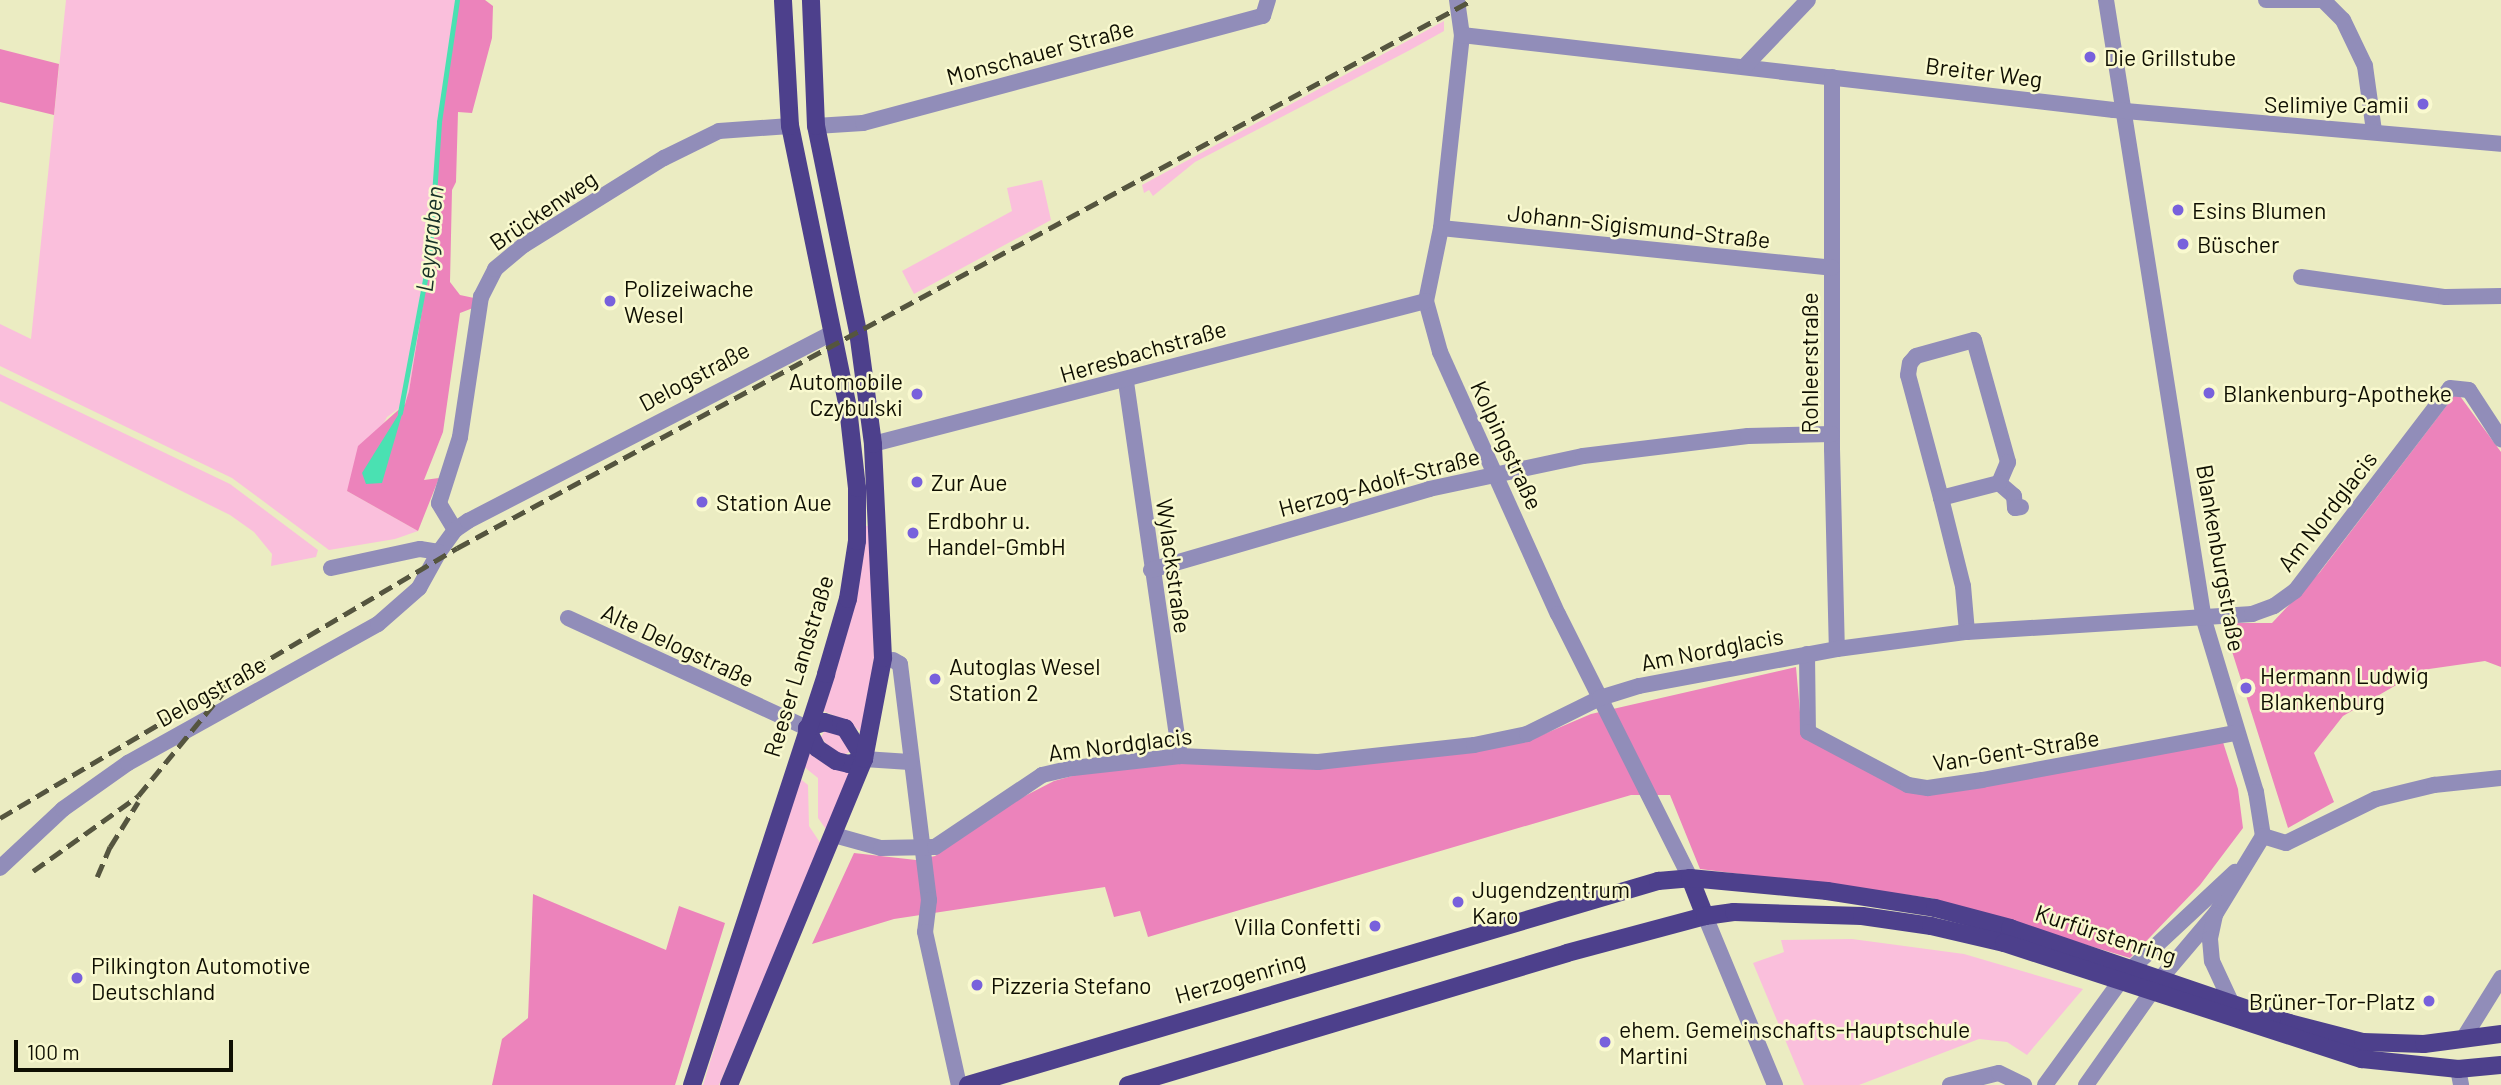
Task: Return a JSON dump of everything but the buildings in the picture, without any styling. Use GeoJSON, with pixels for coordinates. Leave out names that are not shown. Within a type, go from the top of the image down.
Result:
{"type":"FeatureCollection","features":[{"type":"Feature","properties":{"kind":"main road","name":"Reeser Landstraße"},"geometry":{"type":"LineString","coordinates":[[692,1085],[848,599],[856,541],[855,460],[790,126],[783,0]]}},
{"type":"Feature","properties":{"kind":"main road"},"geometry":{"type":"LineString","coordinates":[[729,1085],[835,835],[864,759],[883,658],[873,444],[855,322],[816,126],[811,0]]}},
{"type":"Feature","properties":{"kind":"main road"},"geometry":{"type":"LineString","coordinates":[[790,126],[816,126]]}},
{"type":"Feature","properties":{"kind":"main road"},"geometry":{"type":"LineString","coordinates":[[832,333],[855,322]]}},
{"type":"Feature","properties":{"kind":"main road"},"geometry":{"type":"LineString","coordinates":[[824,722],[845,728],[864,759],[849,764],[836,761],[817,748],[807,728],[824,722]]}},
{"type":"Feature","properties":{"kind":"main road"},"geometry":{"type":"LineString","coordinates":[[1128,1085],[1705,916],[1690,878]]}},
{"type":"Feature","properties":{"kind":"main road","name":"Kurfürstenring"},"geometry":{"type":"LineString","coordinates":[[1690,878],[1827,891],[1935,908],[2362,1042],[2463,1039],[2501,1034]]}},
{"type":"Feature","properties":{"kind":"main road","name":"Herzogenring"},"geometry":{"type":"LineString","coordinates":[[968,1085],[1569,906],[1658,881],[1690,878]]}},
{"type":"Feature","properties":{"kind":"main road","name":"Kurfürstenring"},"geometry":{"type":"LineString","coordinates":[[1705,916],[1793,912],[1931,926],[2004,943],[2119,983],[2362,1059],[2460,1077],[2501,1065]]}},
{"type":"Feature","properties":{"kind":"main road"},"geometry":{"type":"LineString","coordinates":[[2119,983],[2132,968]]}},
{"type":"Feature","properties":{"kind":"main road"},"geometry":{"type":"LineString","coordinates":[[2151,993],[2161,978]]}},
{"type":"Feature","properties":{"kind":"main road"},"geometry":{"type":"LineString","coordinates":[[2460,1077],[2463,1039]]}},
{"type":"Feature","properties":{"kind":"street","name":"Kolpingstraße"},"geometry":{"type":"LineString","coordinates":[[1457,0],[1462,35],[1441,228],[1426,301],[1440,352],[1600,698],[1690,878]]}},
{"type":"Feature","properties":{"kind":"street"},"geometry":{"type":"LineString","coordinates":[[1745,66],[1808,0]]}},
{"type":"Feature","properties":{"kind":"street","name":"Blankenburgstraße"},"geometry":{"type":"LineString","coordinates":[[2106,0],[2127,111],[2197,621],[2256,792],[2263,836]]}},
{"type":"Feature","properties":{"kind":"street"},"geometry":{"type":"LineString","coordinates":[[2266,0],[2322,0],[2343,20],[2365,66],[2374,131]]}},
{"type":"Feature","properties":{"kind":"street","name":"Monschauer Straße"},"geometry":{"type":"LineString","coordinates":[[816,126],[863,123],[1263,16],[1269,4]]}},
{"type":"Feature","properties":{"kind":"street","name":"Breiter Weg"},"geometry":{"type":"LineString","coordinates":[[1462,35],[2127,111],[2501,144]]}},
{"type":"Feature","properties":{"kind":"street","name":"Rohleerstraße"},"geometry":{"type":"LineString","coordinates":[[1832,77],[1832,434],[1837,649]]}},
{"type":"Feature","properties":{"kind":"street","name":"Brückenweg"},"geometry":{"type":"LineString","coordinates":[[455,530],[439,503],[460,436],[481,297],[495,269],[524,245],[664,158],[719,131],[790,126]]}},
{"type":"Feature","properties":{"kind":"street","name":"Johann-Sigismund-Straße"},"geometry":{"type":"LineString","coordinates":[[1441,228],[1832,268]]}},
{"type":"Feature","properties":{"kind":"street"},"geometry":{"type":"LineString","coordinates":[[2301,277],[2446,297],[2501,296]]}},
{"type":"Feature","properties":{"kind":"street","name":"Heresbachstraße"},"geometry":{"type":"LineString","coordinates":[[873,444],[1126,382],[1134,375],[1426,301]]}},
{"type":"Feature","properties":{"kind":"street","name":"Delogstraße"},"geometry":{"type":"LineString","coordinates":[[0,868],[63,809],[128,763],[377,624],[419,588],[455,530],[832,333]]}},
{"type":"Feature","properties":{"kind":"street"},"geometry":{"type":"LineString","coordinates":[[1967,632],[1963,586],[1908,375],[1910,363],[1916,356],[1974,340],[2008,462],[1999,483]]}},
{"type":"Feature","properties":{"kind":"street","name":"Wylackstraße"},"geometry":{"type":"LineString","coordinates":[[1126,382],[1151,570],[1180,756]]}},
{"type":"Feature","properties":{"kind":"street","name":"Am Nordglacis"},"geometry":{"type":"LineString","coordinates":[[835,835],[881,848],[935,847],[1042,775],[1180,756],[1318,762],[1474,744],[1527,734],[1600,698],[1837,649],[1967,632],[2197,621],[2252,614],[2274,606],[2295,591],[2450,388],[2469,390],[2501,439]]}},
{"type":"Feature","properties":{"kind":"street","name":"Herzog-Adolf-Straße"},"geometry":{"type":"LineString","coordinates":[[1151,570],[1429,489],[1583,456],[1748,436],[1832,434]]}},
{"type":"Feature","properties":{"kind":"street"},"geometry":{"type":"LineString","coordinates":[[1941,498],[1999,483]]}},
{"type":"Feature","properties":{"kind":"street"},"geometry":{"type":"LineString","coordinates":[[1999,483],[2014,496],[2015,508],[2021,507]]}},
{"type":"Feature","properties":{"kind":"street"},"geometry":{"type":"LineString","coordinates":[[331,568],[420,549],[439,552]]}},
{"type":"Feature","properties":{"kind":"street","name":"Alte Delogstraße"},"geometry":{"type":"LineString","coordinates":[[568,618],[807,728]]}},
{"type":"Feature","properties":{"kind":"street","name":"Van-Gent-Straße"},"geometry":{"type":"LineString","coordinates":[[1807,654],[1808,732],[1908,785],[1928,788],[1995,778],[2236,733]]}},
{"type":"Feature","properties":{"kind":"street"},"geometry":{"type":"LineString","coordinates":[[893,660],[900,664],[929,900],[925,932],[959,1085]]}},
{"type":"Feature","properties":{"kind":"street"},"geometry":{"type":"LineString","coordinates":[[864,759],[910,762]]}},
{"type":"Feature","properties":{"kind":"street"},"geometry":{"type":"LineString","coordinates":[[2161,978],[2216,913],[2263,836],[2286,843],[2376,799],[2434,785],[2501,778]]}},
{"type":"Feature","properties":{"kind":"street"},"geometry":{"type":"LineString","coordinates":[[2132,968],[2250,859]]}},
{"type":"Feature","properties":{"kind":"street"},"geometry":{"type":"LineString","coordinates":[[2216,913],[2211,950],[2231,1002]]}},
{"type":"Feature","properties":{"kind":"street"},"geometry":{"type":"LineString","coordinates":[[1705,916],[1775,1085]]}},
{"type":"Feature","properties":{"kind":"street"},"geometry":{"type":"LineString","coordinates":[[2463,1039],[2501,978]]}},
{"type":"Feature","properties":{"kind":"street"},"geometry":{"type":"LineString","coordinates":[[2045,1085],[2119,983]]}},
{"type":"Feature","properties":{"kind":"street"},"geometry":{"type":"LineString","coordinates":[[2085,1085],[2151,993]]}},
{"type":"Feature","properties":{"kind":"street"},"geometry":{"type":"LineString","coordinates":[[1950,1085],[1999,1073],[2024,1085]]}},
{"type":"Feature","properties":{"kind":"shaded area"},"geometry":{"type":"Polygon","coordinates":[[[66,0],[459,0],[441,123],[432,247],[409,391],[405,404],[387,417],[347,491],[418,531],[395,539],[329,550],[232,478],[0,366],[0,324],[31,339],[66,0]]]}},
{"type":"Feature","properties":{"kind":"shaded area"},"geometry":{"type":"Polygon","coordinates":[[[459,0],[485,0],[493,6],[492,38],[472,113],[458,112],[456,182],[452,190],[450,282],[460,295],[474,298],[473,308],[460,313],[443,432],[424,480],[439,478],[418,531],[347,491],[358,446],[405,404],[409,391],[432,247],[441,123],[459,0]]]}},
{"type":"Feature","properties":{"kind":"shaded area"},"geometry":{"type":"Polygon","coordinates":[[[1444,21],[1444,31],[1195,162],[1153,196],[1149,190],[1144,193],[1142,185],[1444,21]]]}},
{"type":"Feature","properties":{"kind":"shaded area"},"geometry":{"type":"Polygon","coordinates":[[[0,49],[59,64],[54,115],[0,102],[0,49]]]}},
{"type":"Feature","properties":{"kind":"shaded area"},"geometry":{"type":"Polygon","coordinates":[[[1042,180],[1051,220],[914,294],[902,271],[1012,211],[1007,188],[1042,180]]]}},
{"type":"Feature","properties":{"kind":"shaded area"},"geometry":{"type":"Polygon","coordinates":[[[0,374],[230,484],[318,550],[316,557],[271,566],[272,554],[254,532],[230,515],[0,401],[0,374]]]}},
{"type":"Feature","properties":{"kind":"shaded area"},"geometry":{"type":"Polygon","coordinates":[[[2457,392],[2501,452],[2501,667],[2485,661],[2422,670],[2343,716],[2314,753],[2334,802],[2288,828],[2223,623],[2272,623],[2320,572],[2457,392]]]}},
{"type":"Feature","properties":{"kind":"shaded area"},"geometry":{"type":"Polygon","coordinates":[[[405,404],[382,483],[366,484],[362,473],[405,404]]]}},
{"type":"Feature","properties":{"kind":"shaded area"},"geometry":{"type":"Polygon","coordinates":[[[864,526],[870,526],[874,658],[861,732],[847,721],[821,710],[864,526]]]}},
{"type":"Feature","properties":{"kind":"shaded area"},"geometry":{"type":"Polygon","coordinates":[[[1796,667],[1802,735],[1910,789],[2222,739],[2238,789],[2243,828],[2200,885],[2130,958],[1931,898],[1700,869],[1670,795],[1631,795],[1148,937],[1140,911],[1114,917],[1105,887],[894,919],[812,944],[854,853],[916,860],[935,856],[1019,799],[1054,781],[1090,771],[1181,762],[1318,769],[1530,740],[1591,714],[1796,667]]]}},
{"type":"Feature","properties":{"kind":"shaded area"},"geometry":{"type":"Polygon","coordinates":[[[825,730],[838,734],[851,751],[844,755],[830,749],[821,737],[825,730]]]}},
{"type":"Feature","properties":{"kind":"shaded area"},"geometry":{"type":"Polygon","coordinates":[[[807,752],[831,768],[850,773],[828,832],[818,818],[818,778],[803,766],[807,752]]]}},
{"type":"Feature","properties":{"kind":"shaded area"},"geometry":{"type":"Polygon","coordinates":[[[798,777],[808,785],[809,826],[821,844],[719,1085],[703,1085],[798,777]]]}},
{"type":"Feature","properties":{"kind":"shaded area"},"geometry":{"type":"Polygon","coordinates":[[[533,894],[666,950],[679,906],[725,923],[675,1085],[492,1085],[502,1039],[528,1018],[533,894]]]}},
{"type":"Feature","properties":{"kind":"shaded area"},"geometry":{"type":"Polygon","coordinates":[[[1852,939],[1964,954],[2083,989],[2027,1055],[2007,1042],[1979,1039],[1859,1085],[1804,1085],[1753,963],[1784,952],[1781,940],[1852,939]]]}},
{"type":"Feature","properties":{"kind":"waterway","name":"Leygraben"},"geometry":{"type":"LineString","coordinates":[[400,413],[430,252],[439,122],[457,0]]}},
{"type":"Feature","properties":{"kind":"railway"},"geometry":{"type":"LineString","coordinates":[[0,818],[457,548],[1472,0]]}},
{"type":"Feature","properties":{"kind":"railway"},"geometry":{"type":"LineString","coordinates":[[33,871],[138,796],[225,690]]}},
{"type":"Feature","properties":{"kind":"railway"},"geometry":{"type":"LineString","coordinates":[[97,877],[110,847],[138,802]]}},
{"type":"Feature","properties":{"kind":"place","name":"Die Grillstube"},"geometry":{"type":"Point","coordinates":[2090,57]}},
{"type":"Feature","properties":{"kind":"place","name":"Selimiye Camii"},"geometry":{"type":"Point","coordinates":[2423,104]}},
{"type":"Feature","properties":{"kind":"place","name":"Esins Blumen"},"geometry":{"type":"Point","coordinates":[2178,210]}},
{"type":"Feature","properties":{"kind":"place","name":"Büscher"},"geometry":{"type":"Point","coordinates":[2183,244]}},
{"type":"Feature","properties":{"kind":"place","name":"Polizeiwache Wesel"},"geometry":{"type":"Point","coordinates":[610,301]}},
{"type":"Feature","properties":{"kind":"place","name":"Blankenburg-Apotheke"},"geometry":{"type":"Point","coordinates":[2209,393]}},
{"type":"Feature","properties":{"kind":"place","name":"Automobile Czybulski"},"geometry":{"type":"Point","coordinates":[917,394]}},
{"type":"Feature","properties":{"kind":"place","name":"Zur Aue"},"geometry":{"type":"Point","coordinates":[917,482]}},
{"type":"Feature","properties":{"kind":"place","name":"Station Aue"},"geometry":{"type":"Point","coordinates":[702,502]}},
{"type":"Feature","properties":{"kind":"place","name":"Erdbohr u. Handel-GmbH"},"geometry":{"type":"Point","coordinates":[913,533]}},
{"type":"Feature","properties":{"kind":"place","name":"Autoglas Wesel Station 2"},"geometry":{"type":"Point","coordinates":[935,679]}},
{"type":"Feature","properties":{"kind":"place","name":"Hermann Ludwig Blankenburg"},"geometry":{"type":"Point","coordinates":[2246,688]}},
{"type":"Feature","properties":{"kind":"place","name":"Jugendzentrum Karo"},"geometry":{"type":"Point","coordinates":[1458,902]}},
{"type":"Feature","properties":{"kind":"place","name":"Villa Confetti"},"geometry":{"type":"Point","coordinates":[1375,926]}},
{"type":"Feature","properties":{"kind":"place","name":"Pilkington Automotive Deutschland"},"geometry":{"type":"Point","coordinates":[77,978]}},
{"type":"Feature","properties":{"kind":"place","name":"Pizzeria Stefano"},"geometry":{"type":"Point","coordinates":[977,985]}},
{"type":"Feature","properties":{"kind":"place","name":"Brüner-Tor-Platz"},"geometry":{"type":"Point","coordinates":[2429,1001]}},
{"type":"Feature","properties":{"kind":"place","name":"ehem. Gemeinschafts-Hauptschule Martini"},"geometry":{"type":"Point","coordinates":[1605,1042]}}]}
